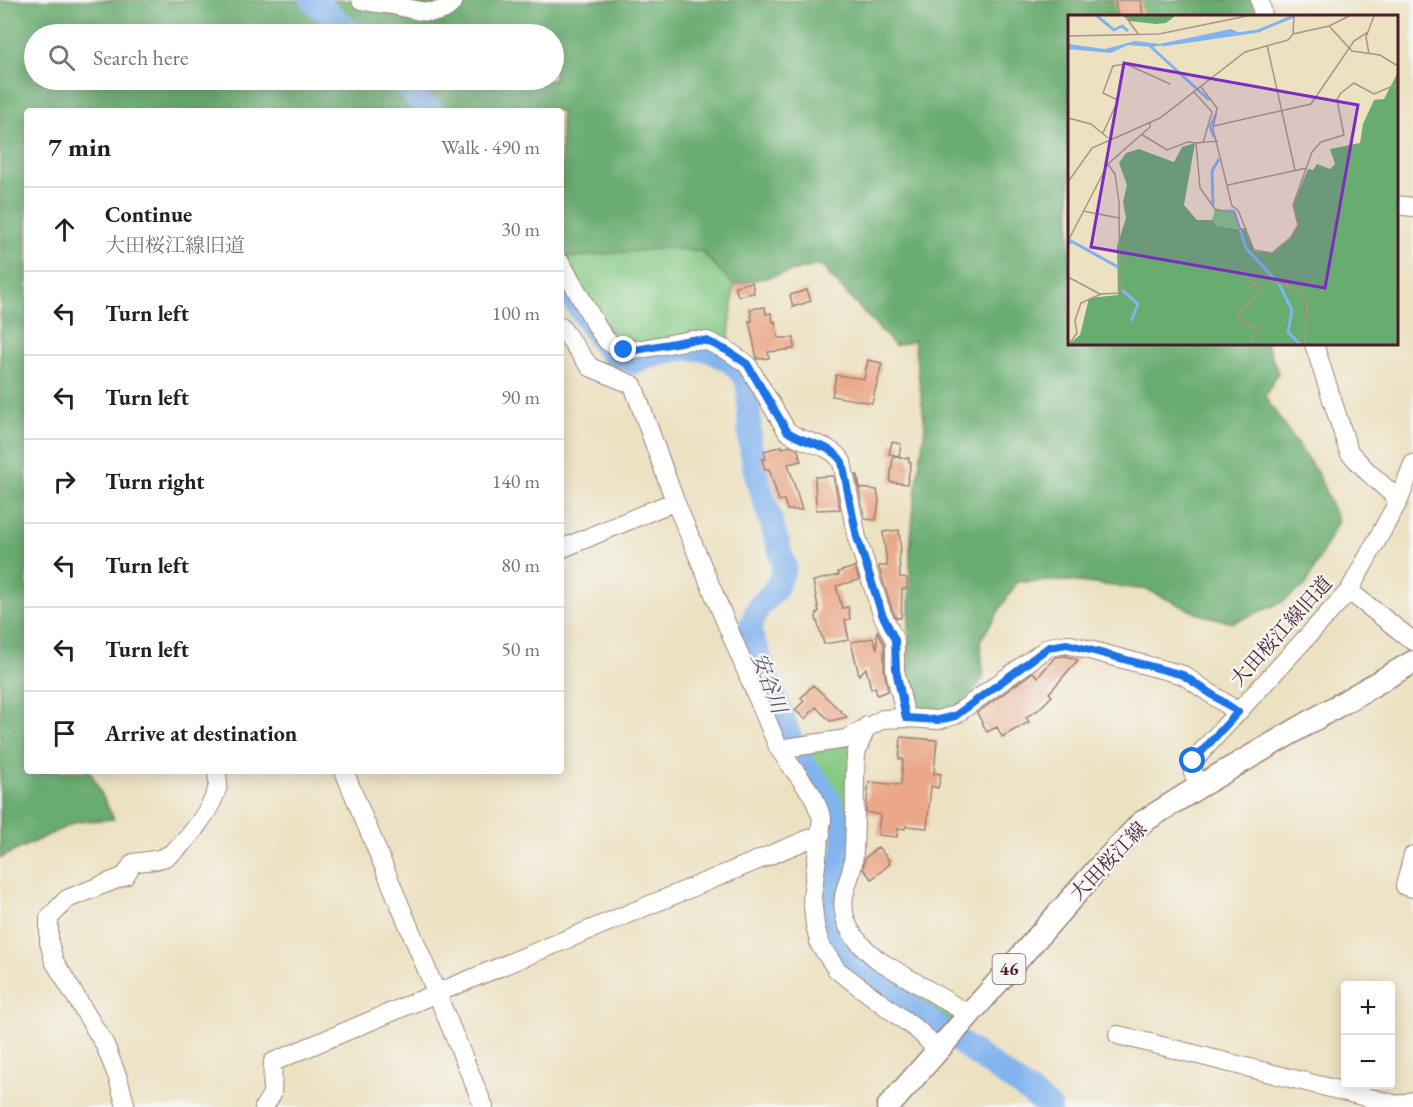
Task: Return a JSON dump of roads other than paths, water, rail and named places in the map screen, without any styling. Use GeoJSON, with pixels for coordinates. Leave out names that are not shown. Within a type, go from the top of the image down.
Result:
{"type":"FeatureCollection","features":[{"type":"Feature","properties":{"kind":"main road","name":"大田桜江線"},"geometry":{"type":"LineString","coordinates":[[888,1107],[1101,865],[1142,824],[1200,786],[1413,662]]}},
{"type":"Feature","properties":{"kind":"street"},"geometry":{"type":"LineString","coordinates":[[360,0],[419,12],[439,11],[450,7],[454,0]]}},
{"type":"Feature","properties":{"kind":"street"},"geometry":{"type":"LineString","coordinates":[[1260,0],[1263,15]]}},
{"type":"Feature","properties":{"kind":"street"},"geometry":{"type":"LineString","coordinates":[[1398,206],[1413,207]]}},
{"type":"Feature","properties":{"kind":"street"},"geometry":{"type":"LineString","coordinates":[[564,267],[607,341],[616,347],[636,350],[691,340],[707,341],[728,351],[747,364],[787,431],[794,437],[821,445],[837,454],[842,462],[860,546],[882,614],[895,640],[896,670],[906,718]]}},
{"type":"Feature","properties":{"kind":"street"},"geometry":{"type":"LineString","coordinates":[[564,331],[590,366],[633,385],[675,501],[781,749],[813,796],[822,818],[814,866],[812,897],[814,925],[820,945],[837,970],[941,1047]]}},
{"type":"Feature","properties":{"kind":"street"},"geometry":{"type":"LineString","coordinates":[[1314,345],[1349,452],[1399,500]]}},
{"type":"Feature","properties":{"kind":"street","name":"大田桜江線旧道"},"geometry":{"type":"LineString","coordinates":[[1200,786],[1193,773],[1193,761],[1349,591],[1399,500],[1413,464]]}},
{"type":"Feature","properties":{"kind":"street"},"geometry":{"type":"LineString","coordinates":[[564,548],[675,501]]}},
{"type":"Feature","properties":{"kind":"street"},"geometry":{"type":"LineString","coordinates":[[1349,591],[1413,641]]}},
{"type":"Feature","properties":{"kind":"street"},"geometry":{"type":"LineString","coordinates":[[781,749],[846,739],[883,719],[938,720],[955,716],[1049,647],[1067,644],[1183,675],[1238,712]]}},
{"type":"Feature","properties":{"kind":"street"},"geometry":{"type":"LineString","coordinates":[[867,726],[856,754],[855,838],[852,866],[844,888],[844,914],[851,933],[865,949],[966,1018]]}},
{"type":"Feature","properties":{"kind":"street"},"geometry":{"type":"LineString","coordinates":[[126,1107],[105,1045],[54,961],[49,918],[67,899],[125,876],[132,863],[164,858],[178,848],[207,810],[218,786],[217,774]]}},
{"type":"Feature","properties":{"kind":"street"},"geometry":{"type":"LineString","coordinates":[[345,774],[484,1107]]}},
{"type":"Feature","properties":{"kind":"street"},"geometry":{"type":"LineString","coordinates":[[264,1107],[272,1094],[273,1062],[821,834]]}},
{"type":"Feature","properties":{"kind":"street"},"geometry":{"type":"LineString","coordinates":[[1413,855],[1405,886],[1413,888]]}},
{"type":"Feature","properties":{"kind":"street"},"geometry":{"type":"LineString","coordinates":[[1118,1035],[1398,1105],[1413,1101]]}},
{"type":"Feature","properties":{"kind":"waterway","name":"安谷川"},"geometry":{"type":"LineString","coordinates":[[312,0],[341,24]]}},
{"type":"Feature","properties":{"kind":"waterway","name":"安谷川"},"geometry":{"type":"LineString","coordinates":[[410,90],[428,108]]}},
{"type":"Feature","properties":{"kind":"waterway","name":"安谷川"},"geometry":{"type":"LineString","coordinates":[[564,288],[575,301],[602,343],[614,356],[633,362],[669,351],[689,348],[709,350],[733,363],[748,381],[750,441],[754,467],[785,567],[776,588],[758,608],[749,630],[797,756],[820,785],[843,827],[844,853],[834,876],[821,895],[829,926],[837,942],[856,968],[1050,1107]]}}]}
